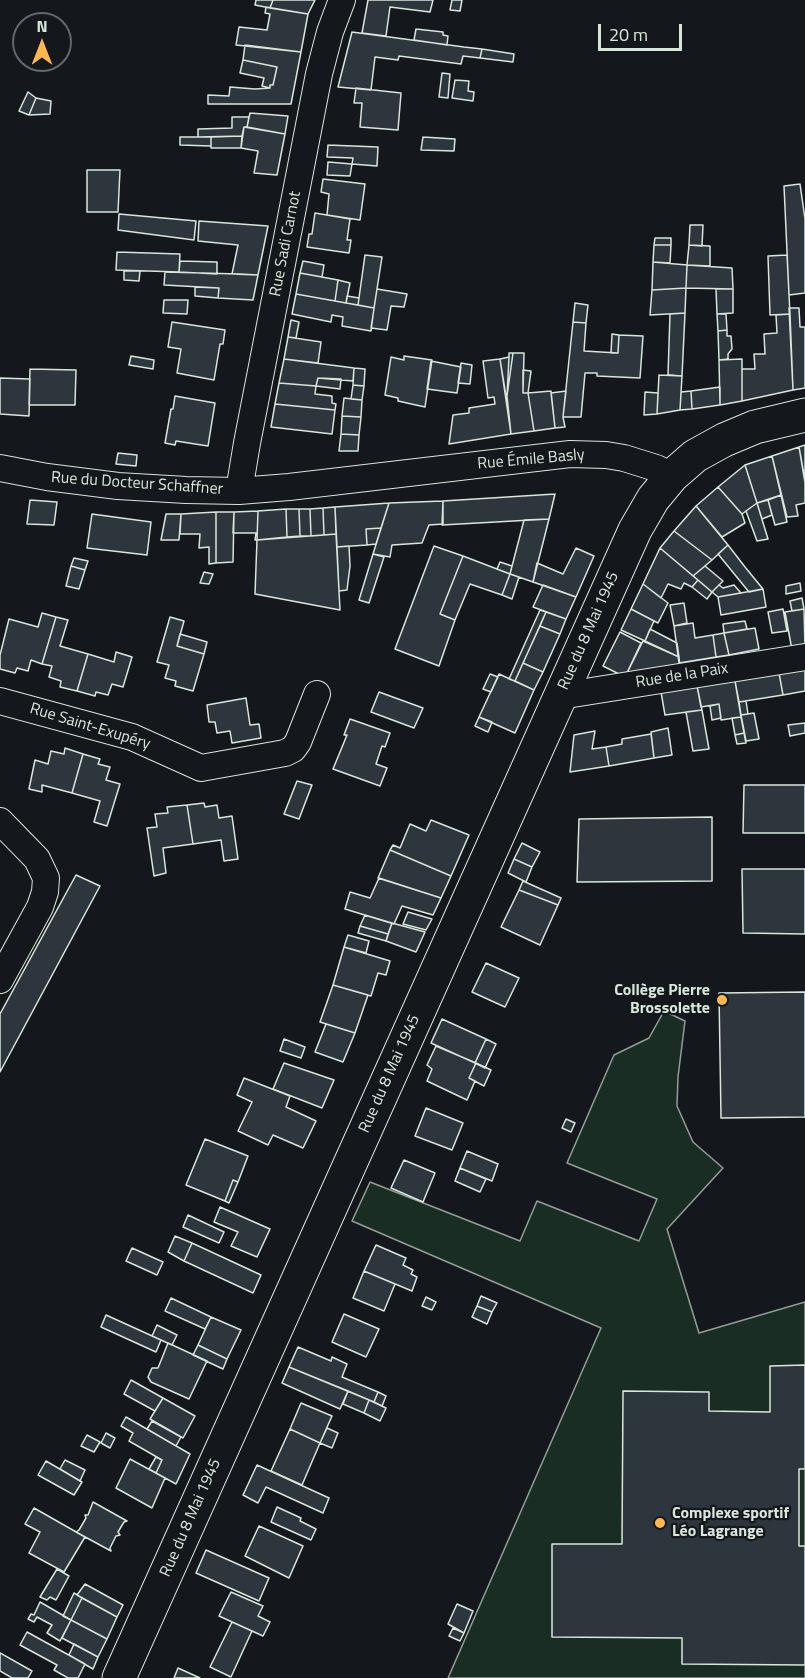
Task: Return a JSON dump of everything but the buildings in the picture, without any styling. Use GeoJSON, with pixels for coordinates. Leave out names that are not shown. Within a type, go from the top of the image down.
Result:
{"type":"FeatureCollection","features":[{"type":"Feature","properties":{"kind":"street","name":"Rue Sadi Carnot"},"geometry":{"type":"LineString","coordinates":[[239,491],[319,74],[330,32],[342,0]]}},
{"type":"Feature","properties":{"kind":"street"},"geometry":{"type":"LineString","coordinates":[[672,476],[695,456],[724,440],[755,427],[805,415]]}},
{"type":"Feature","properties":{"kind":"street","name":"Rue Émile Basly"},"geometry":{"type":"LineString","coordinates":[[239,491],[570,454],[606,454],[656,468],[672,476]]}},
{"type":"Feature","properties":{"kind":"street","name":"Rue du Docteur Schaffner"},"geometry":{"type":"LineString","coordinates":[[0,468],[47,477],[118,486],[239,491]]}},
{"type":"Feature","properties":{"kind":"street","name":"Rue du 8 Mai 1945"},"geometry":{"type":"LineString","coordinates":[[119,1678],[635,530],[653,499],[672,476]]}},
{"type":"Feature","properties":{"kind":"street","name":"Rue de la Paix"},"geometry":{"type":"LineString","coordinates":[[560,696],[805,657]]}},
{"type":"Feature","properties":{"kind":"street","name":"Rue Saint-Exupéry"},"geometry":{"type":"LineString","coordinates":[[0,701],[132,737],[201,768],[285,753],[293,749],[317,694]]}},
{"type":"Feature","properties":{"kind":"street"},"geometry":{"type":"LineString","coordinates":[[0,821],[37,859],[46,878],[45,892],[40,907],[0,980]]}},
{"type":"Feature","properties":{"kind":"green space","name":"Complexe sportif Léo Lagrange"},"geometry":{"type":"Polygon","coordinates":[[[664,1011],[685,1021],[677,1106],[693,1142],[723,1168],[667,1229],[699,1333],[805,1302],[805,1678],[448,1678],[601,1328],[352,1221],[370,1182],[520,1241],[537,1201],[639,1241],[657,1199],[567,1163],[614,1055],[649,1038],[664,1011]]]}},
{"type":"Feature","properties":{"kind":"place","name":"Collège Pierre Brossolette"},"geometry":{"type":"Point","coordinates":[722,1000]}},
{"type":"Feature","properties":{"kind":"place","name":"Complexe sportif Léo Lagrange"},"geometry":{"type":"Point","coordinates":[660,1523]}}]}
